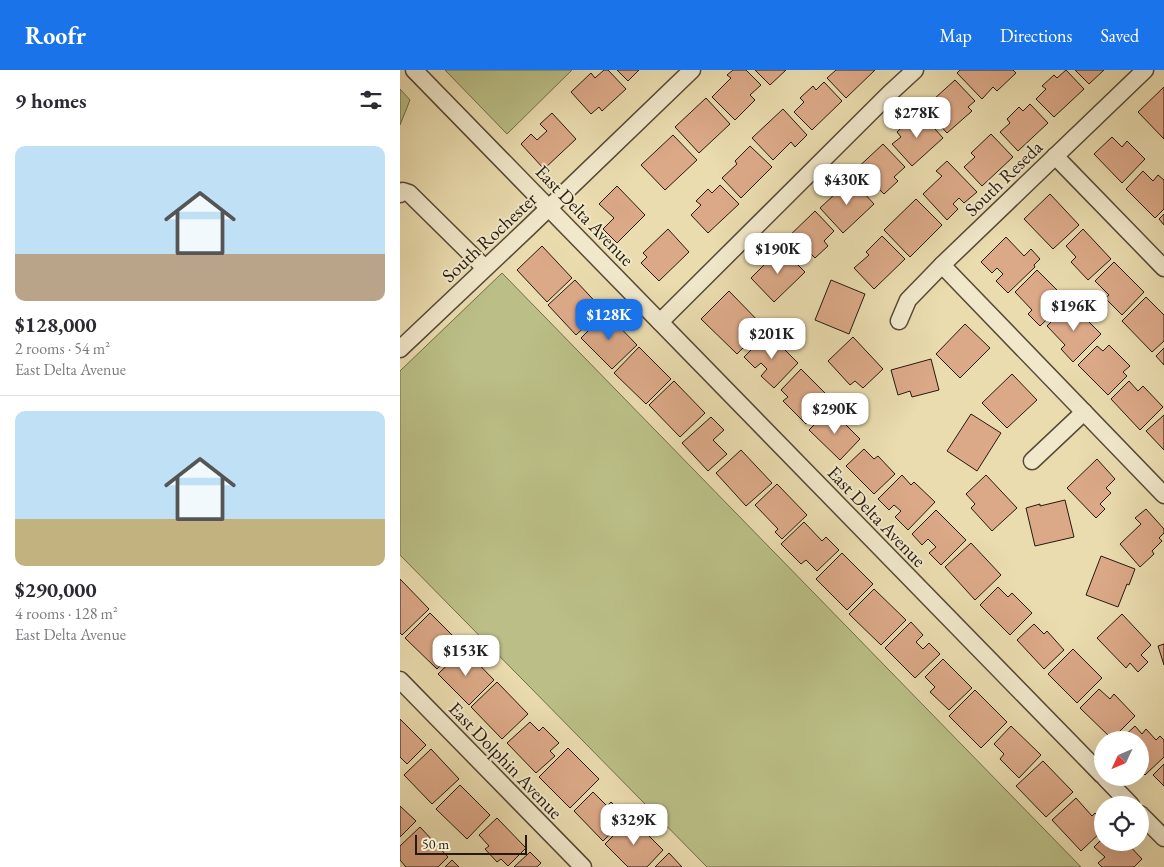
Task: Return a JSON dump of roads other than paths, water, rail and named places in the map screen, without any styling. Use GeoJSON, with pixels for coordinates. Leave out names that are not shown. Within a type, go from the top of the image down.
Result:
{"type":"FeatureCollection","features":[{"type":"Feature","properties":{"kind":"street","name":"East Delta Avenue"},"geometry":{"type":"LineString","coordinates":[[414,70],[1094,766]]}},
{"type":"Feature","properties":{"kind":"street","name":"South Rochester"},"geometry":{"type":"LineString","coordinates":[[403,340],[485,268],[692,70]]}},
{"type":"Feature","properties":{"kind":"street"},"geometry":{"type":"LineString","coordinates":[[660,322],[915,70]]}},
{"type":"Feature","properties":{"kind":"street","name":"South Reseda"},"geometry":{"type":"LineString","coordinates":[[899,321],[908,300],[942,265],[1145,70]]}},
{"type":"Feature","properties":{"kind":"street"},"geometry":{"type":"LineString","coordinates":[[1055,156],[1164,268]]}},
{"type":"Feature","properties":{"kind":"street"},"geometry":{"type":"LineString","coordinates":[[402,192],[409,193],[485,268]]}},
{"type":"Feature","properties":{"kind":"street"},"geometry":{"type":"LineString","coordinates":[[942,265],[1164,495]]}},
{"type":"Feature","properties":{"kind":"street"},"geometry":{"type":"LineString","coordinates":[[1032,461],[1084,412]]}},
{"type":"Feature","properties":{"kind":"street","name":"East Dolphin Avenue"},"geometry":{"type":"LineString","coordinates":[[400,680],[583,867]]}},
{"type":"Feature","properties":{"kind":"street","name":"East Delta Avenue"},"geometry":{"type":"LineString","coordinates":[[1113,786],[1123,796]]}},
{"type":"Feature","properties":{"kind":"street"},"geometry":{"type":"LineString","coordinates":[[1149,823],[1164,838]]}}]}
